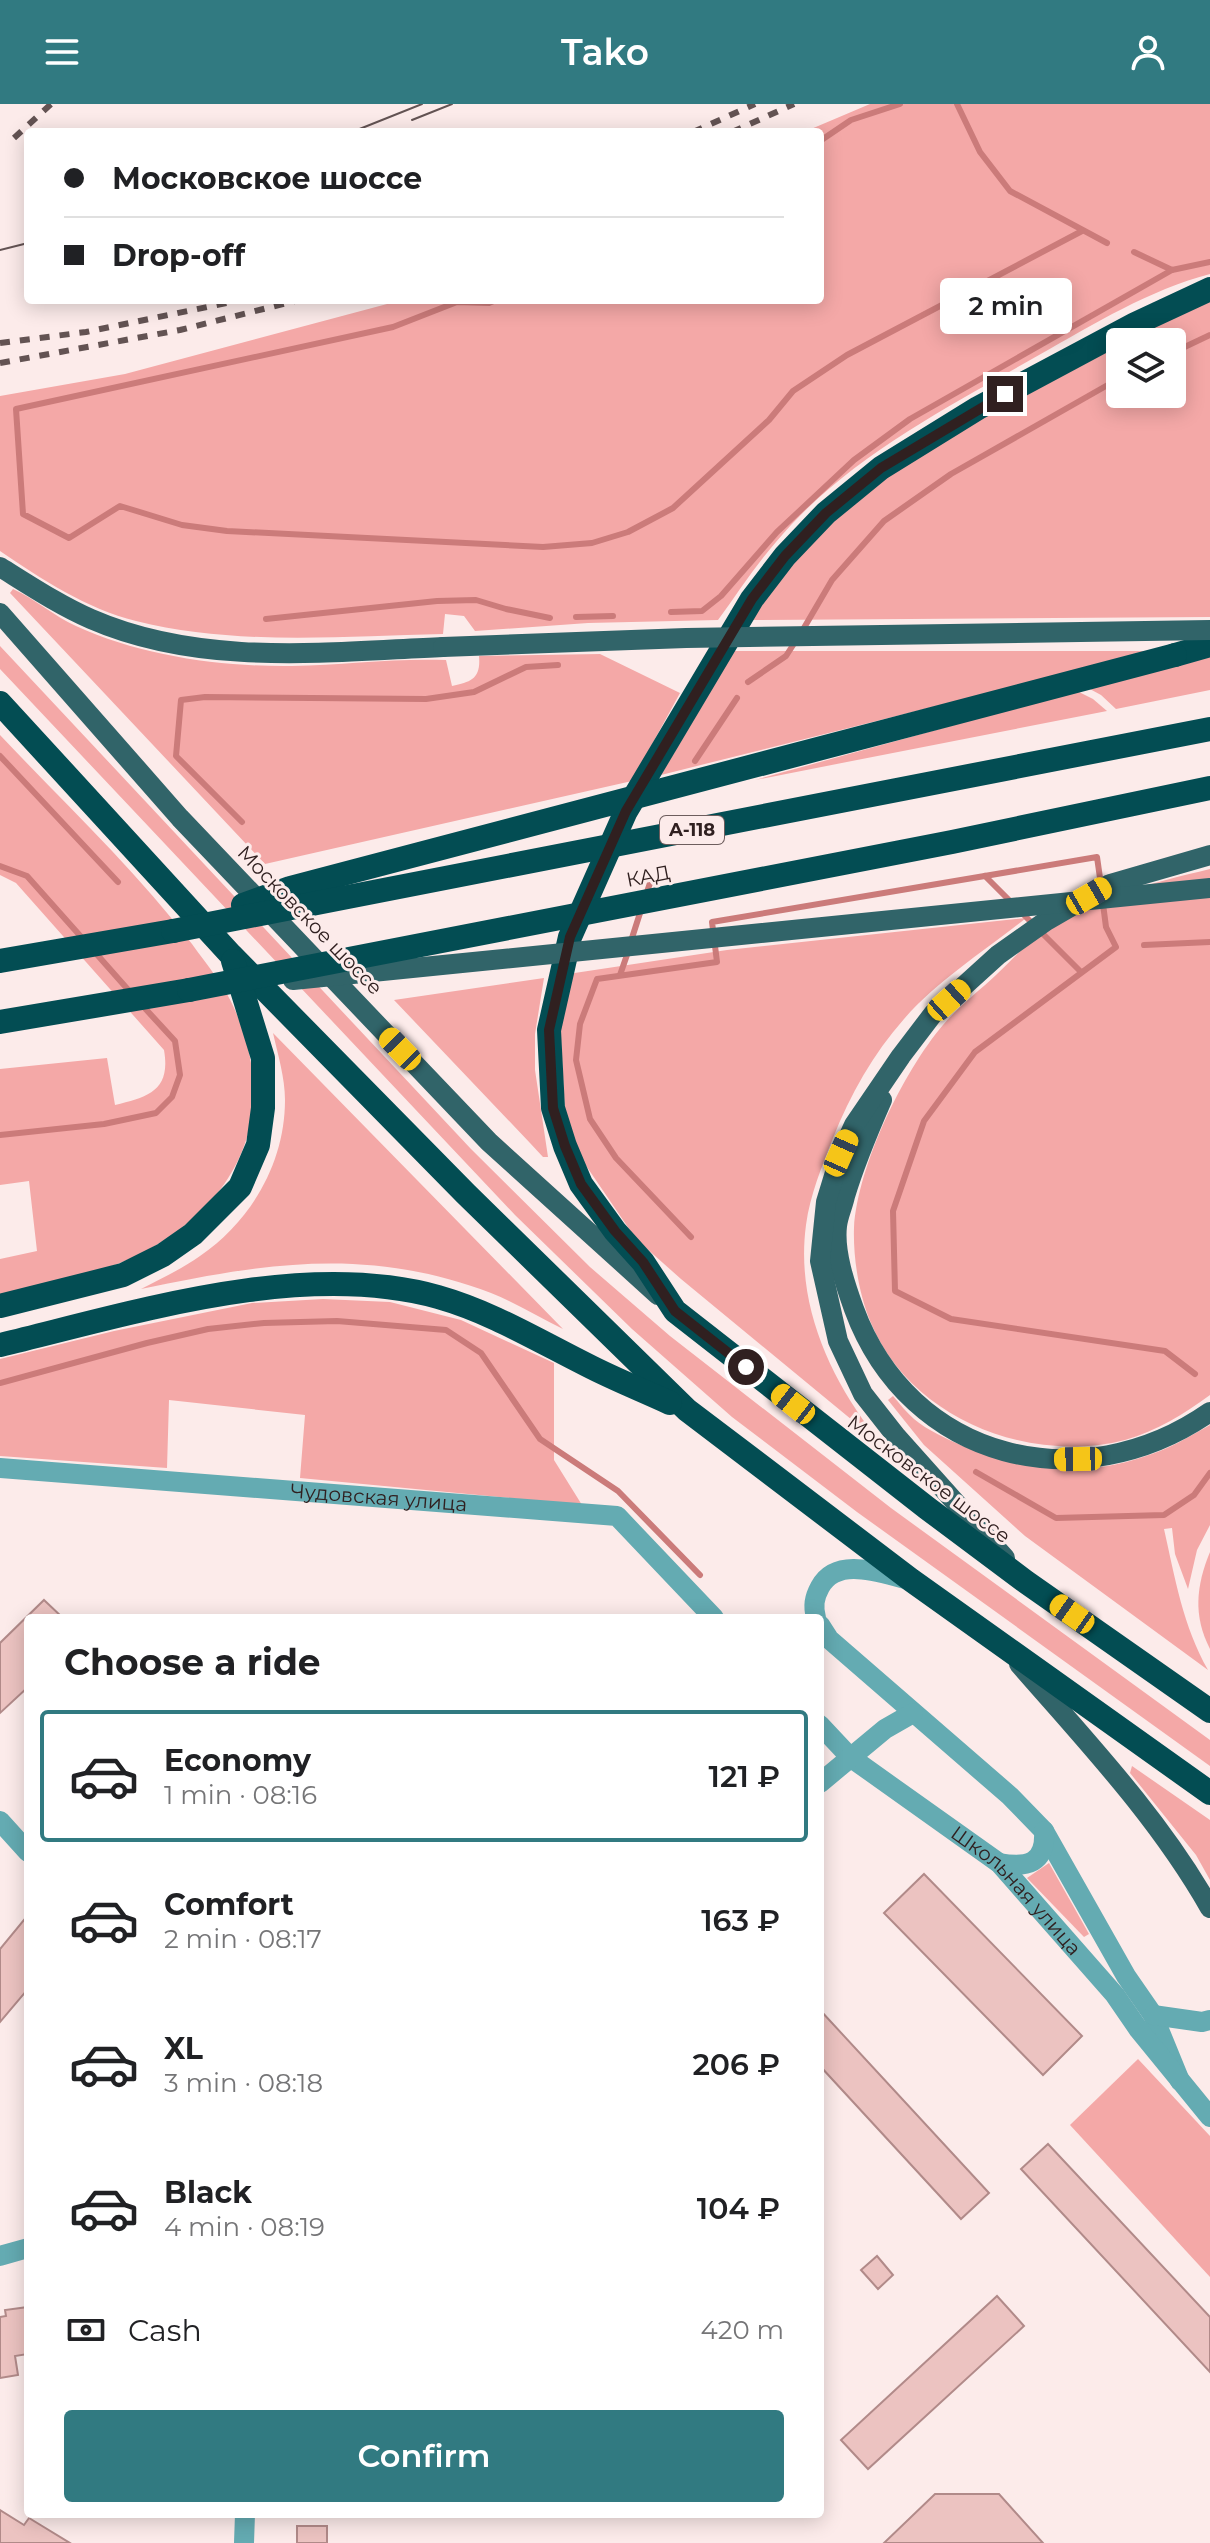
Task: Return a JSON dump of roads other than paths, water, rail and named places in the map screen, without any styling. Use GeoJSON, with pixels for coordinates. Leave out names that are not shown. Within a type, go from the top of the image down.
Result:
{"type":"FeatureCollection","features":[{"type":"Feature","properties":{"kind":"highway"},"geometry":{"type":"LineString","coordinates":[[675,1311],[643,1262],[615,1231],[581,1184],[553,1108],[549,1030],[570,937],[626,811],[752,599],[785,556],[826,513],[881,468],[978,408],[1135,324],[1210,289]]}},
{"type":"Feature","properties":{"kind":"highway"},"geometry":{"type":"LineString","coordinates":[[173,931],[290,888],[1210,645]]}},
{"type":"Feature","properties":{"kind":"highway"},"geometry":{"type":"LineString","coordinates":[[0,703],[231,955],[466,1194],[687,1410],[911,1580],[1210,1793]]}},
{"type":"Feature","properties":{"kind":"highway","name":"КАД"},"geometry":{"type":"LineString","coordinates":[[0,961],[173,931],[1210,729]]}},
{"type":"Feature","properties":{"kind":"highway","name":"КАД"},"geometry":{"type":"LineString","coordinates":[[0,1022],[189,990],[952,842],[1210,788]]}},
{"type":"Feature","properties":{"kind":"highway"},"geometry":{"type":"LineString","coordinates":[[0,1306],[123,1275],[163,1255],[193,1234],[240,1187],[258,1145],[263,1108],[263,1058],[231,955]]}},
{"type":"Feature","properties":{"kind":"highway"},"geometry":{"type":"LineString","coordinates":[[0,1345],[154,1308],[275,1286],[337,1283],[391,1287],[436,1296],[474,1309],[687,1410]]}},
{"type":"Feature","properties":{"kind":"highway","name":"Московское шоссе"},"geometry":{"type":"LineString","coordinates":[[675,1311],[877,1470],[1026,1582],[1210,1711]]}},
{"type":"Feature","properties":{"kind":"main road"},"geometry":{"type":"LineString","coordinates":[[0,567],[91,619],[142,635],[193,648],[288,653],[686,638],[1210,630]]}},
{"type":"Feature","properties":{"kind":"main road","name":"Московское шоссе"},"geometry":{"type":"LineString","coordinates":[[0,613],[180,818],[489,1142],[675,1311]]}},
{"type":"Feature","properties":{"kind":"main road"},"geometry":{"type":"LineString","coordinates":[[1026,1582],[896,1436],[863,1394],[838,1341],[820,1261],[826,1202],[841,1153],[854,1125],[901,1056],[933,1014],[998,955],[1046,921],[1110,884],[1210,855]]}},
{"type":"Feature","properties":{"kind":"main road"},"geometry":{"type":"LineString","coordinates":[[189,990],[1210,888]]}},
{"type":"Feature","properties":{"kind":"main road"},"geometry":{"type":"LineString","coordinates":[[901,1056],[855,1160],[837,1226],[846,1285],[863,1332],[891,1376],[928,1416],[986,1445],[1023,1456],[1078,1459],[1130,1451],[1189,1427],[1210,1412]]}},
{"type":"Feature","properties":{"kind":"main road"},"geometry":{"type":"LineString","coordinates":[[1006,1649],[1148,1813],[1210,1908]]}},
{"type":"Feature","properties":{"kind":"street","name":"Чудовская улица"},"geometry":{"type":"LineString","coordinates":[[0,1468],[617,1516],[710,1614]]}},
{"type":"Feature","properties":{"kind":"street"},"geometry":{"type":"LineString","coordinates":[[816,1614],[814,1600],[822,1583],[832,1573],[845,1568],[911,1580]]}},
{"type":"Feature","properties":{"kind":"street","name":"Школьная улица"},"geometry":{"type":"LineString","coordinates":[[824,1631],[829,1639],[1010,1796],[1044,1831],[1126,1976],[1153,2015],[1180,2081]]}},
{"type":"Feature","properties":{"kind":"street"},"geometry":{"type":"LineString","coordinates":[[824,1780],[885,1729],[913,1713]]}},
{"type":"Feature","properties":{"kind":"street"},"geometry":{"type":"LineString","coordinates":[[824,1729],[850,1757]]}},
{"type":"Feature","properties":{"kind":"street","name":"Школьная улица"},"geometry":{"type":"LineString","coordinates":[[850,1757],[999,1863],[1115,1995],[1210,2117]]}},
{"type":"Feature","properties":{"kind":"street"},"geometry":{"type":"LineString","coordinates":[[0,1821],[24,1848]]}},
{"type":"Feature","properties":{"kind":"street"},"geometry":{"type":"LineString","coordinates":[[999,1863],[1020,1866],[1036,1859],[1045,1843],[1044,1831]]}},
{"type":"Feature","properties":{"kind":"street"},"geometry":{"type":"LineString","coordinates":[[1153,2015],[1193,2022],[1210,2020]]}},
{"type":"Feature","properties":{"kind":"street"},"geometry":{"type":"LineString","coordinates":[[0,2256],[24,2249]]}},
{"type":"Feature","properties":{"kind":"street"},"geometry":{"type":"LineString","coordinates":[[244,2543],[245,2518]]}},
{"type":"Feature","properties":{"kind":"waterway"},"geometry":{"type":"LineString","coordinates":[[824,138],[851,120],[900,104]]}},
{"type":"Feature","properties":{"kind":"waterway"},"geometry":{"type":"LineString","coordinates":[[957,104],[980,152],[1010,191],[1107,243]]}},
{"type":"Feature","properties":{"kind":"waterway"},"geometry":{"type":"LineString","coordinates":[[452,304],[393,327],[16,409],[23,514],[69,538],[120,506],[182,525],[227,531],[543,547],[592,543],[628,532],[673,508],[769,420],[793,391],[847,355],[1082,231]]}},
{"type":"Feature","properties":{"kind":"waterway"},"geometry":{"type":"LineString","coordinates":[[1134,252],[1172,270],[1210,262]]}},
{"type":"Feature","properties":{"kind":"waterway"},"geometry":{"type":"LineString","coordinates":[[671,612],[702,611],[721,596],[777,532],[854,460],[910,419],[1172,270]]}},
{"type":"Feature","properties":{"kind":"waterway"},"geometry":{"type":"LineString","coordinates":[[1186,346],[1210,335]]}},
{"type":"Feature","properties":{"kind":"waterway"},"geometry":{"type":"LineString","coordinates":[[801,633],[832,580],[884,521],[951,474],[1106,386]]}},
{"type":"Feature","properties":{"kind":"waterway"},"geometry":{"type":"LineString","coordinates":[[266,619],[437,601],[476,600],[550,618]]}},
{"type":"Feature","properties":{"kind":"waterway"},"geometry":{"type":"LineString","coordinates":[[576,617],[613,616]]}},
{"type":"Feature","properties":{"kind":"waterway"},"geometry":{"type":"LineString","coordinates":[[748,682],[786,656],[795,642]]}},
{"type":"Feature","properties":{"kind":"waterway"},"geometry":{"type":"LineString","coordinates":[[242,822],[176,756],[181,700],[205,697],[426,699],[474,692],[526,667],[558,665]]}},
{"type":"Feature","properties":{"kind":"waterway"},"geometry":{"type":"LineString","coordinates":[[695,761],[737,698]]}},
{"type":"Feature","properties":{"kind":"waterway"},"geometry":{"type":"LineString","coordinates":[[0,756],[118,882]]}},
{"type":"Feature","properties":{"kind":"waterway"},"geometry":{"type":"LineString","coordinates":[[691,1237],[616,1158],[590,1119],[576,1060],[580,1024],[597,979],[717,962],[712,922],[1097,857],[1101,885]]}},
{"type":"Feature","properties":{"kind":"waterway"},"geometry":{"type":"LineString","coordinates":[[0,866],[27,876],[83,939]]}},
{"type":"Feature","properties":{"kind":"waterway"},"geometry":{"type":"LineString","coordinates":[[985,876],[1011,902]]}},
{"type":"Feature","properties":{"kind":"waterway"},"geometry":{"type":"LineString","coordinates":[[646,895],[651,880]]}},
{"type":"Feature","properties":{"kind":"waterway"},"geometry":{"type":"LineString","coordinates":[[1103,904],[1106,927],[1116,947],[975,1052],[924,1121],[893,1211],[895,1291],[951,1319],[1165,1351],[1195,1374]]}},
{"type":"Feature","properties":{"kind":"waterway"},"geometry":{"type":"LineString","coordinates":[[631,941],[641,910]]}},
{"type":"Feature","properties":{"kind":"waterway"},"geometry":{"type":"LineString","coordinates":[[1022,913],[1081,972]]}},
{"type":"Feature","properties":{"kind":"waterway"},"geometry":{"type":"LineString","coordinates":[[1144,945],[1210,942]]}},
{"type":"Feature","properties":{"kind":"waterway"},"geometry":{"type":"LineString","coordinates":[[93,950],[131,993]]}},
{"type":"Feature","properties":{"kind":"waterway"},"geometry":{"type":"LineString","coordinates":[[620,975],[628,952]]}},
{"type":"Feature","properties":{"kind":"waterway"},"geometry":{"type":"LineString","coordinates":[[0,1135],[104,1124],[156,1113],[172,1097],[180,1075],[175,1041],[141,1004]]}},
{"type":"Feature","properties":{"kind":"waterway"},"geometry":{"type":"LineString","coordinates":[[0,1383],[208,1329],[264,1323],[337,1321],[446,1330],[481,1353],[540,1439],[618,1491],[700,1575]]}},
{"type":"Feature","properties":{"kind":"waterway"},"geometry":{"type":"LineString","coordinates":[[976,1472],[1056,1518],[1164,1515],[1194,1495],[1210,1473]]}},
{"type":"Feature","properties":{"kind":"tram line"},"geometry":{"type":"LineString","coordinates":[[362,128],[422,104]]}},
{"type":"Feature","properties":{"kind":"tram line"},"geometry":{"type":"LineString","coordinates":[[412,120],[452,104]]}},
{"type":"Feature","properties":{"kind":"tram line"},"geometry":{"type":"LineString","coordinates":[[0,250],[24,244]]}},
{"type":"Feature","properties":{"kind":"railway"},"geometry":{"type":"LineString","coordinates":[[25,128],[51,104]]}},
{"type":"Feature","properties":{"kind":"railway"},"geometry":{"type":"LineString","coordinates":[[702,128],[755,104]]}},
{"type":"Feature","properties":{"kind":"railway"},"geometry":{"type":"LineString","coordinates":[[741,128],[794,104]]}},
{"type":"Feature","properties":{"kind":"railway"},"geometry":{"type":"LineString","coordinates":[[14,138],[24,129]]}},
{"type":"Feature","properties":{"kind":"railway"},"geometry":{"type":"LineString","coordinates":[[0,343],[86,332],[222,304]]}},
{"type":"Feature","properties":{"kind":"railway"},"geometry":{"type":"LineString","coordinates":[[0,363],[180,330],[283,304]]}}]}
